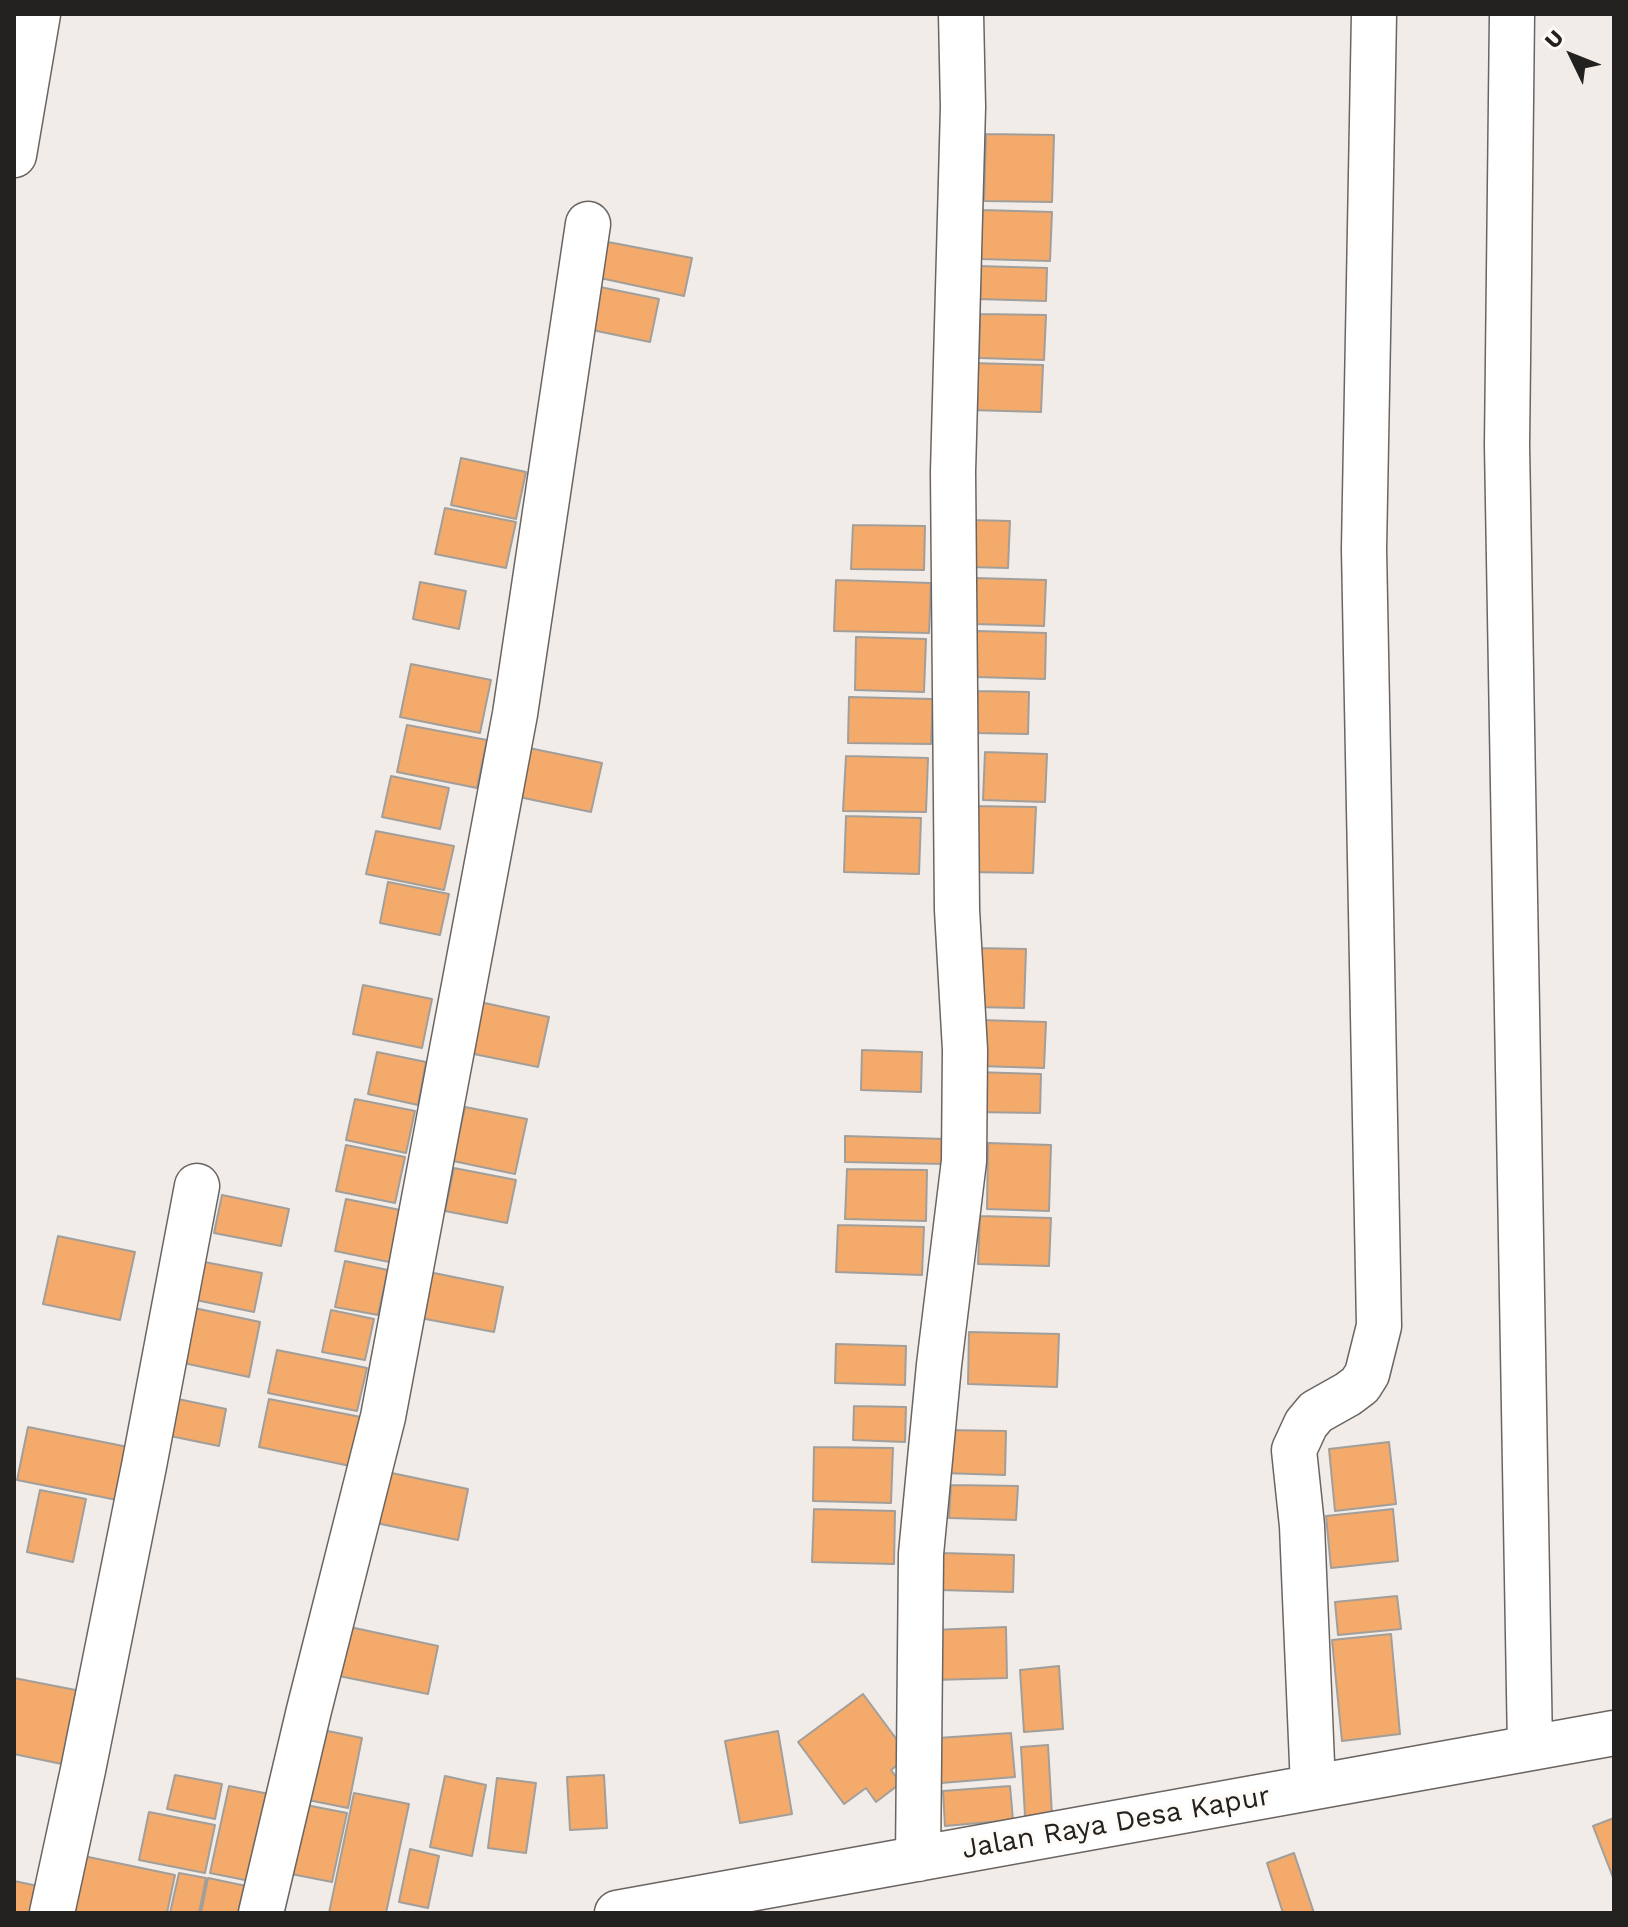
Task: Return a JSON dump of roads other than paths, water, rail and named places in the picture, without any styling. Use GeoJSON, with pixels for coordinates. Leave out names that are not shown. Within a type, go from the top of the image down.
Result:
{"type":"FeatureCollection","features":[{"type":"Feature","properties":{"kind":"street"},"geometry":{"type":"LineString","coordinates":[[14,155],[38,14]]}},
{"type":"Feature","properties":{"kind":"street"},"geometry":{"type":"LineString","coordinates":[[918,1859],[921,1554],[939,1365],[964,1161],[965,1050],[957,910],[953,472],[963,107],[961,14]]}},
{"type":"Feature","properties":{"kind":"street"},"geometry":{"type":"LineString","coordinates":[[1313,1787],[1302,1526],[1294,1450],[1306,1424],[1316,1412],[1360,1385],[1367,1374],[1379,1326],[1364,549],[1374,14]]}},
{"type":"Feature","properties":{"kind":"street"},"geometry":{"type":"LineString","coordinates":[[1512,14],[1507,445],[1530,1747]]}},
{"type":"Feature","properties":{"kind":"street"},"geometry":{"type":"LineString","coordinates":[[261,1913],[383,1417],[515,714],[588,224]]}},
{"type":"Feature","properties":{"kind":"street"},"geometry":{"type":"LineString","coordinates":[[52,1913],[144,1466],[197,1186]]}},
{"type":"Feature","properties":{"kind":"street","name":"Jalan Raya Desa Kapur"},"geometry":{"type":"LineString","coordinates":[[617,1913],[719,1904],[918,1859],[1614,1733]]}}]}
